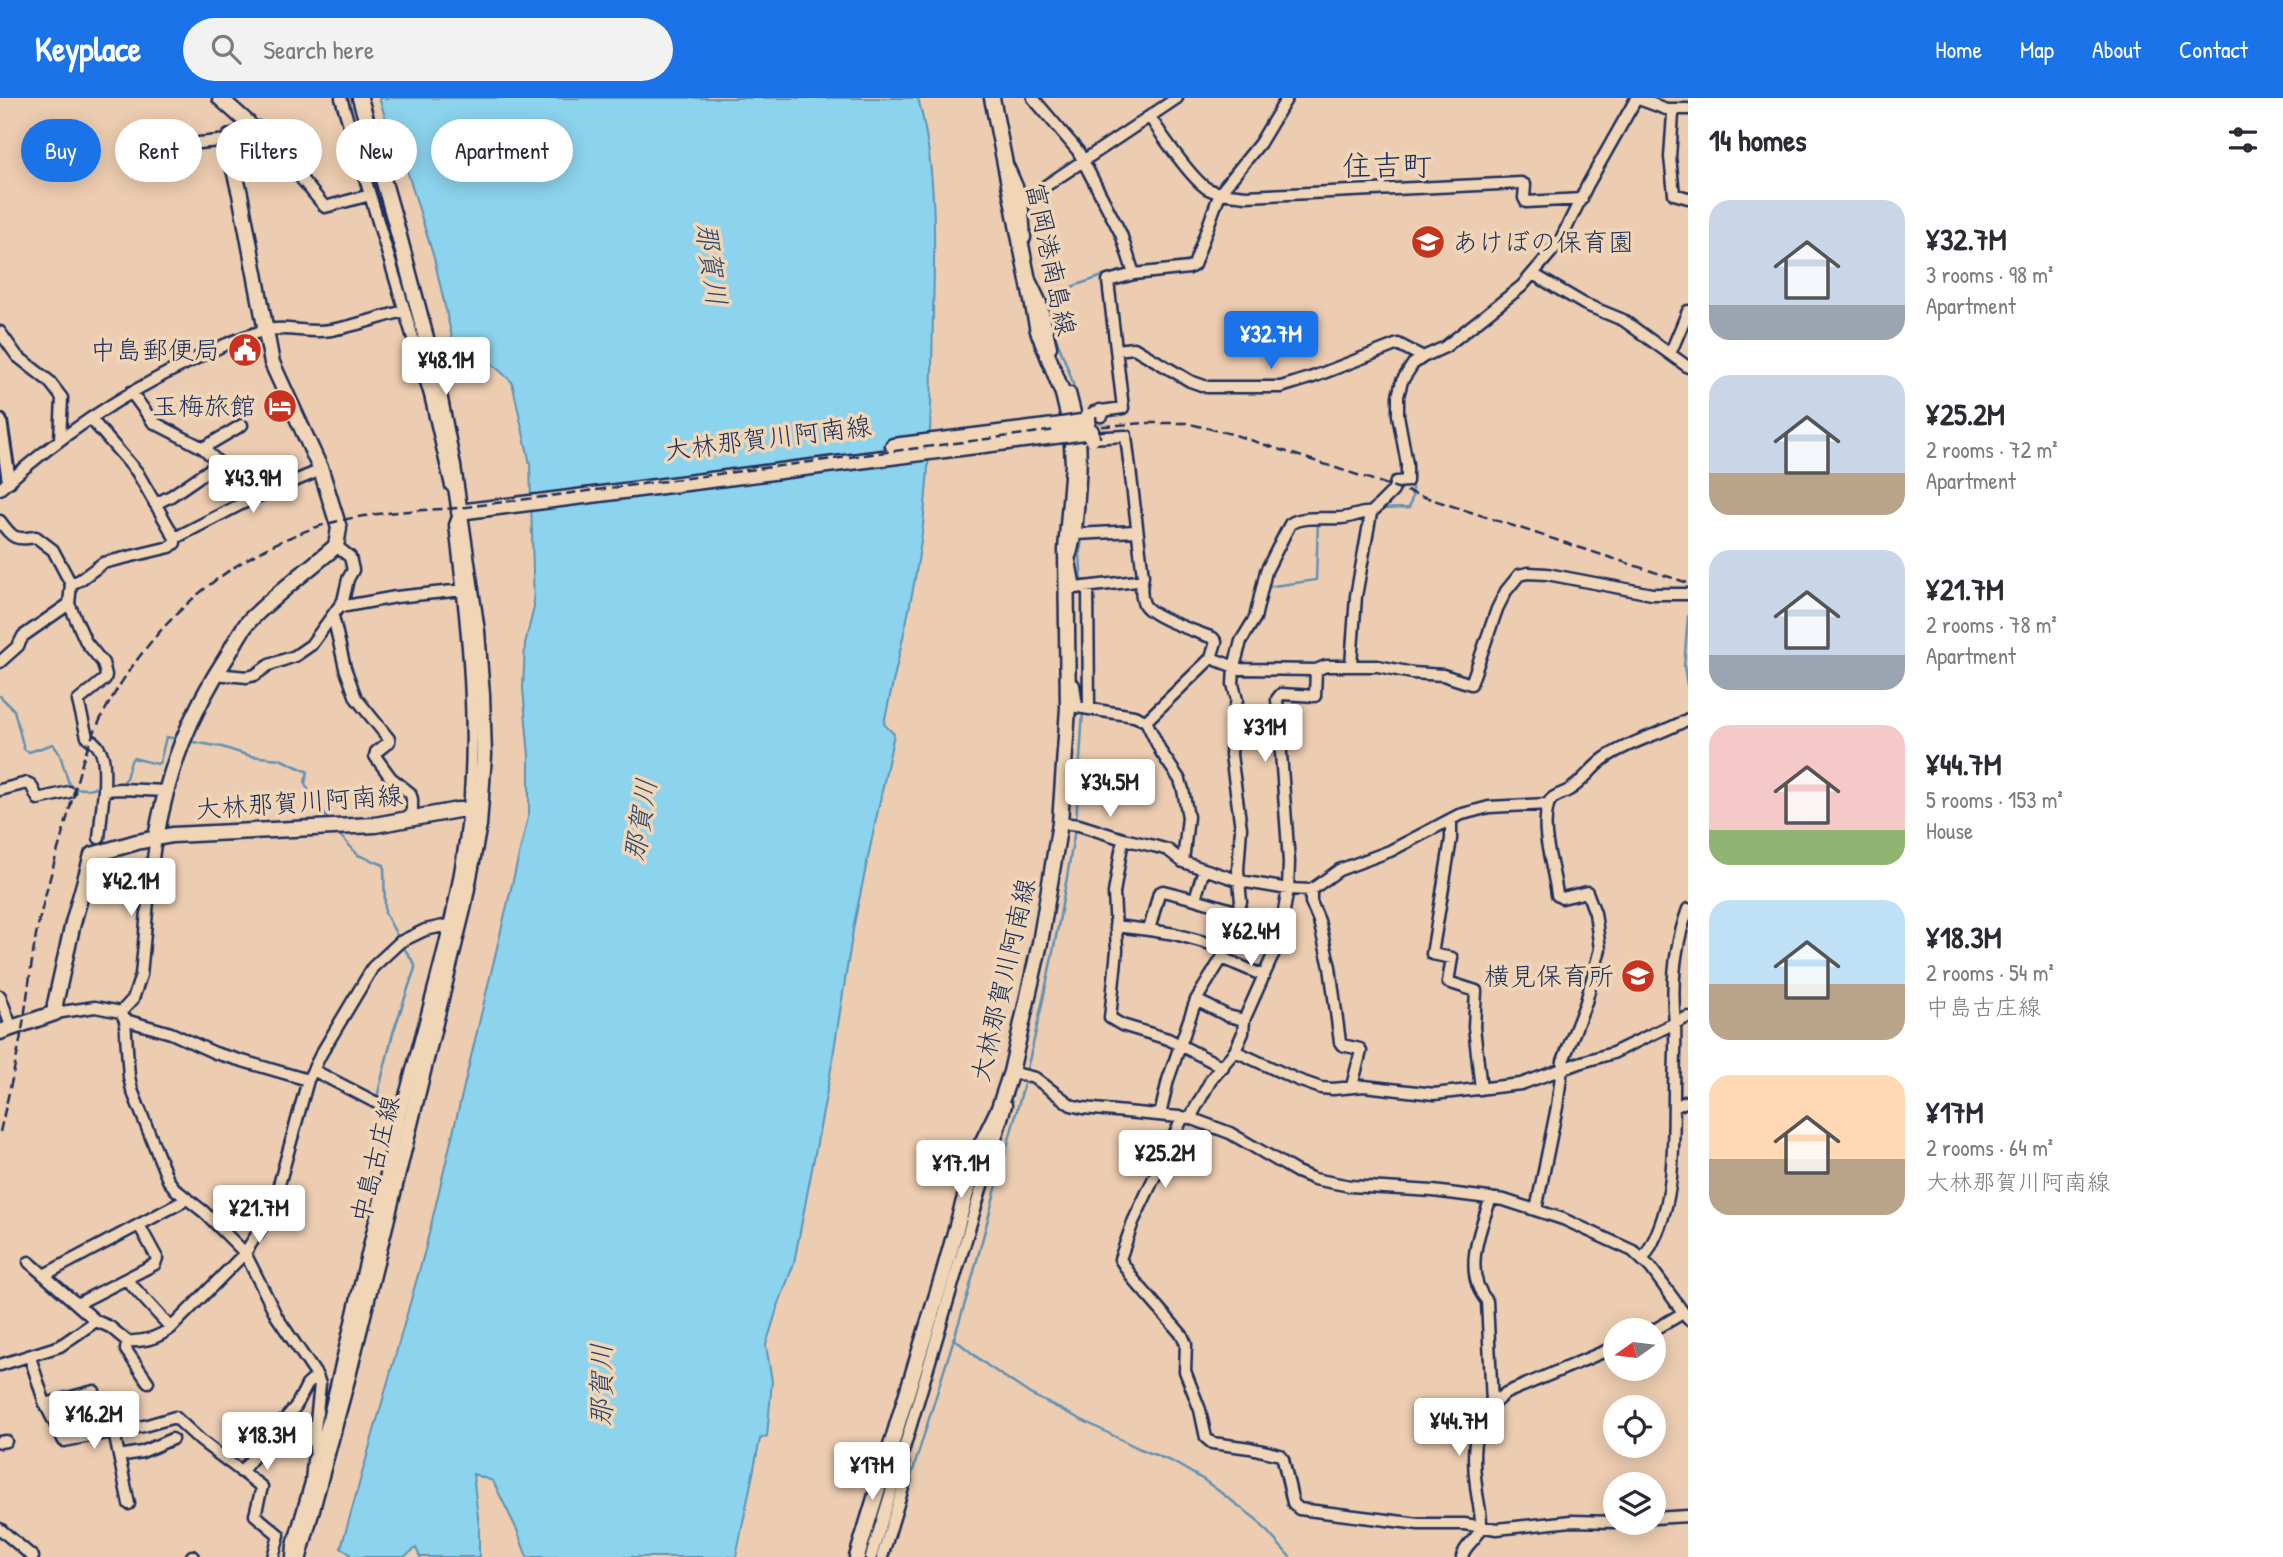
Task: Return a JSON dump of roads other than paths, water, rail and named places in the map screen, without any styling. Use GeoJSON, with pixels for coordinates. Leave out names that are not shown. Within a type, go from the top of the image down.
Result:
{"type":"FeatureCollection","features":[{"type":"Feature","properties":{"kind":"main road"},"geometry":{"type":"LineString","coordinates":[[220,98],[244,119]]}},
{"type":"Feature","properties":{"kind":"main road"},"geometry":{"type":"LineString","coordinates":[[360,98],[396,221],[433,368],[460,506],[477,631],[482,695],[484,755],[480,825],[475,854]]}},
{"type":"Feature","properties":{"kind":"main road","name":"富岡港南島線"},"geometry":{"type":"LineString","coordinates":[[992,98],[1038,331],[1063,394],[1073,428]]}},
{"type":"Feature","properties":{"kind":"main road"},"geometry":{"type":"LineString","coordinates":[[156,837],[166,791],[188,723],[215,674],[251,620],[336,546],[339,528],[321,470],[278,380],[265,330],[237,182]]}},
{"type":"Feature","properties":{"kind":"main road","name":"大林那賀川阿南線"},"geometry":{"type":"LineString","coordinates":[[460,506],[1073,428],[1068,561],[1067,746],[1060,823],[1040,943],[1015,1072],[978,1151],[857,1557]]}},
{"type":"Feature","properties":{"kind":"main road"},"geometry":{"type":"LineString","coordinates":[[467,810],[470,814],[471,843],[475,854]]}},
{"type":"Feature","properties":{"kind":"main road","name":"大林那賀川阿南線"},"geometry":{"type":"LineString","coordinates":[[55,1013],[73,923],[92,855],[156,837],[362,826],[467,810]]}},
{"type":"Feature","properties":{"kind":"main road","name":"中島古庄線"},"geometry":{"type":"LineString","coordinates":[[299,1557],[318,1492],[475,854]]}},
{"type":"Feature","properties":{"kind":"main road"},"geometry":{"type":"LineString","coordinates":[[6,1031],[55,1013]]}},
{"type":"Feature","properties":{"kind":"street"},"geometry":{"type":"LineString","coordinates":[[292,1557],[311,1482],[313,1460],[322,1445],[448,925],[464,851],[473,737],[463,590],[455,525],[460,506],[449,482],[430,395],[341,98]]}},
{"type":"Feature","properties":{"kind":"street"},"geometry":{"type":"LineString","coordinates":[[1033,98],[1073,144],[1084,161],[1121,234],[1133,270]]}},
{"type":"Feature","properties":{"kind":"street"},"geometry":{"type":"LineString","coordinates":[[1022,198],[1032,195],[1177,98]]}},
{"type":"Feature","properties":{"kind":"street"},"geometry":{"type":"LineString","coordinates":[[1073,428],[1123,408],[1108,281],[1133,270],[1189,268],[1194,265],[1216,192],[1260,144],[1287,98]]}},
{"type":"Feature","properties":{"kind":"street"},"geometry":{"type":"LineString","coordinates":[[1350,665],[1356,596],[1371,513],[1393,491],[1396,482],[1407,481],[1407,464],[1398,415],[1398,396],[1402,381],[1413,364],[1452,342],[1533,274],[1559,243],[1588,184],[1639,100],[1672,109],[1688,109]]}},
{"type":"Feature","properties":{"kind":"street"},"geometry":{"type":"LineString","coordinates":[[1672,109],[1670,157],[1674,194],[1688,198]]}},
{"type":"Feature","properties":{"kind":"street"},"geometry":{"type":"LineString","coordinates":[[1150,117],[1167,143],[1204,187],[1216,192],[1246,196],[1521,183],[1525,185],[1526,202],[1582,199]]}},
{"type":"Feature","properties":{"kind":"street"},"geometry":{"type":"LineString","coordinates":[[1007,165],[1022,198],[1025,229],[1023,251]]}},
{"type":"Feature","properties":{"kind":"street"},"geometry":{"type":"LineString","coordinates":[[303,182],[325,208],[370,194]]}},
{"type":"Feature","properties":{"kind":"street"},"geometry":{"type":"LineString","coordinates":[[1533,274],[1584,304],[1623,320],[1688,367]]}},
{"type":"Feature","properties":{"kind":"street"},"geometry":{"type":"LineString","coordinates":[[1670,354],[1688,310]]}},
{"type":"Feature","properties":{"kind":"street"},"geometry":{"type":"LineString","coordinates":[[5,485],[60,440],[131,392],[228,343],[265,330],[329,330],[404,311]]}},
{"type":"Feature","properties":{"kind":"street"},"geometry":{"type":"LineString","coordinates":[[0,332],[17,356],[60,393],[60,440]]}},
{"type":"Feature","properties":{"kind":"street"},"geometry":{"type":"LineString","coordinates":[[1115,350],[1134,348],[1207,387],[1289,386],[1398,344],[1423,356]]}},
{"type":"Feature","properties":{"kind":"street"},"geometry":{"type":"LineString","coordinates":[[131,392],[153,422],[203,448],[219,463],[155,504]]}},
{"type":"Feature","properties":{"kind":"street"},"geometry":{"type":"LineString","coordinates":[[91,419],[137,472],[176,538]]}},
{"type":"Feature","properties":{"kind":"street"},"geometry":{"type":"LineString","coordinates":[[0,421],[5,485]]}},
{"type":"Feature","properties":{"kind":"street"},"geometry":{"type":"LineString","coordinates":[[203,448],[242,425]]}},
{"type":"Feature","properties":{"kind":"street"},"geometry":{"type":"LineString","coordinates":[[1073,428],[1126,436],[1144,604],[1148,609],[1213,638],[1216,642],[1211,658],[1146,721]]}},
{"type":"Feature","properties":{"kind":"street"},"geometry":{"type":"LineString","coordinates":[[1073,428],[1081,534],[1068,561],[1075,588],[1137,581],[1142,583]]}},
{"type":"Feature","properties":{"kind":"street"},"geometry":{"type":"LineString","coordinates":[[71,584],[103,563],[170,547],[176,538],[249,500],[321,470]]}},
{"type":"Feature","properties":{"kind":"street"},"geometry":{"type":"LineString","coordinates":[[1160,1115],[1168,1080],[1196,1000],[1223,953],[1241,901],[1238,863],[1241,828],[1231,739],[1237,700],[1233,684],[1234,667],[1241,641],[1255,618],[1266,571],[1290,524],[1301,520],[1371,513]]}},
{"type":"Feature","properties":{"kind":"street"},"geometry":{"type":"LineString","coordinates":[[0,521],[14,538],[36,537],[52,550],[71,584],[69,604],[86,642],[105,668],[105,680],[78,701],[87,737],[96,741],[101,748],[104,761],[99,838]]}},
{"type":"Feature","properties":{"kind":"street"},"geometry":{"type":"LineString","coordinates":[[1081,534],[1136,531]]}},
{"type":"Feature","properties":{"kind":"street"},"geometry":{"type":"LineString","coordinates":[[215,674],[247,677],[255,675],[269,666],[295,656],[317,639],[341,605],[353,570],[350,557],[336,546]]}},
{"type":"Feature","properties":{"kind":"street"},"geometry":{"type":"LineString","coordinates":[[1211,658],[1240,669],[1316,670],[1326,666],[1378,666],[1412,673],[1443,675],[1471,684],[1497,609],[1506,591],[1519,575],[1547,574],[1652,594],[1688,594]]}},
{"type":"Feature","properties":{"kind":"street"},"geometry":{"type":"LineString","coordinates":[[1084,588],[1089,709]]}},
{"type":"Feature","properties":{"kind":"street"},"geometry":{"type":"LineString","coordinates":[[341,605],[463,590]]}},
{"type":"Feature","properties":{"kind":"street"},"geometry":{"type":"LineString","coordinates":[[0,662],[18,646],[23,636],[69,604]]}},
{"type":"Feature","properties":{"kind":"street"},"geometry":{"type":"LineString","coordinates":[[333,616],[345,668],[356,698],[390,739],[376,752],[376,756],[391,778],[410,793],[412,819]]}},
{"type":"Feature","properties":{"kind":"street"},"geometry":{"type":"LineString","coordinates":[[1316,670],[1315,696],[1281,694],[1277,699],[1280,763],[1288,832],[1288,889],[1273,955],[1244,1020],[1243,1034],[1235,1051],[1212,1078],[1186,1117],[1133,1222],[1120,1259],[1134,1280],[1182,1335],[1186,1344],[1185,1371],[1200,1410],[1206,1438],[1212,1443],[1280,1455],[1293,1503],[1299,1509],[1419,1524],[1464,1524],[1497,1529],[1571,1521],[1603,1522]]}},
{"type":"Feature","properties":{"kind":"street"},"geometry":{"type":"LineString","coordinates":[[1068,676],[1073,678],[1077,707],[1134,716],[1146,721],[1183,790],[1188,817],[1183,862]]}},
{"type":"Feature","properties":{"kind":"street"},"geometry":{"type":"LineString","coordinates":[[1536,1210],[1562,1069],[1586,1002],[1600,949],[1595,913],[1587,892],[1562,898],[1557,895],[1547,844],[1548,804],[1552,798],[1578,783],[1607,757],[1688,719]]}},
{"type":"Feature","properties":{"kind":"street"},"geometry":{"type":"LineString","coordinates":[[0,790],[27,783],[31,785],[38,799],[69,792]]}},
{"type":"Feature","properties":{"kind":"street"},"geometry":{"type":"LineString","coordinates":[[104,788],[166,791]]}},
{"type":"Feature","properties":{"kind":"street"},"geometry":{"type":"LineString","coordinates":[[1060,823],[1079,825],[1168,850],[1183,862],[1240,881],[1311,890],[1339,870],[1390,850],[1451,819],[1489,807],[1548,804]]}},
{"type":"Feature","properties":{"kind":"street"},"geometry":{"type":"LineString","coordinates":[[1451,819],[1451,839],[1432,954],[1452,958],[1448,982],[1476,991],[1474,1027],[1481,1089]]}},
{"type":"Feature","properties":{"kind":"street"},"geometry":{"type":"LineString","coordinates":[[156,837],[142,975],[123,1016],[132,1090],[169,1180],[176,1190],[204,1212],[245,1253],[278,1317],[317,1376],[320,1384],[314,1440],[318,1492]]}},
{"type":"Feature","properties":{"kind":"street"},"geometry":{"type":"LineString","coordinates":[[1124,839],[1114,893],[1117,950],[1110,1018],[1116,1023],[1168,1039],[1223,1067]]}},
{"type":"Feature","properties":{"kind":"street"},"geometry":{"type":"LineString","coordinates":[[1195,899],[1204,869]]}},
{"type":"Feature","properties":{"kind":"street"},"geometry":{"type":"LineString","coordinates":[[1311,890],[1311,902],[1319,921],[1330,967],[1340,1042],[1361,1051],[1352,1086]]}},
{"type":"Feature","properties":{"kind":"street"},"geometry":{"type":"LineString","coordinates":[[1149,930],[1159,893],[1163,891],[1239,912]]}},
{"type":"Feature","properties":{"kind":"street"},"geometry":{"type":"LineString","coordinates":[[1643,1259],[1656,1239],[1670,1193],[1680,1021],[1673,990],[1681,927],[1688,909]]}},
{"type":"Feature","properties":{"kind":"street"},"geometry":{"type":"LineString","coordinates":[[29,1262],[96,1321],[110,1326],[127,1341],[136,1342],[155,1337],[171,1328],[245,1253],[266,1220],[277,1192],[311,1075],[373,967],[401,942],[425,930],[448,925]]}},
{"type":"Feature","properties":{"kind":"street"},"geometry":{"type":"LineString","coordinates":[[1115,926],[1174,934],[1223,953],[1264,976]]}},
{"type":"Feature","properties":{"kind":"street"},"geometry":{"type":"LineString","coordinates":[[0,996],[6,1031]]}},
{"type":"Feature","properties":{"kind":"street"},"geometry":{"type":"LineString","coordinates":[[1196,1000],[1228,1016],[1244,1020]]}},
{"type":"Feature","properties":{"kind":"street"},"geometry":{"type":"LineString","coordinates":[[55,1013],[95,1007],[171,1033],[215,1053],[311,1075],[400,1115]]}},
{"type":"Feature","properties":{"kind":"street"},"geometry":{"type":"LineString","coordinates":[[1235,1051],[1310,1084],[1333,1089],[1352,1086],[1421,1094],[1521,1084],[1614,1053],[1680,1021]]}},
{"type":"Feature","properties":{"kind":"street"},"geometry":{"type":"LineString","coordinates":[[1015,1072],[1042,1082],[1071,1105],[1186,1117],[1208,1123],[1297,1172],[1328,1182],[1492,1198],[1536,1210],[1597,1233],[1643,1259],[1686,1316],[1666,1325]]}},
{"type":"Feature","properties":{"kind":"street"},"geometry":{"type":"LineString","coordinates":[[871,1557],[1004,1112],[1007,1098],[1005,1091]]}},
{"type":"Feature","properties":{"kind":"street"},"geometry":{"type":"LineString","coordinates":[[1674,1107],[1688,1101]]}},
{"type":"Feature","properties":{"kind":"street"},"geometry":{"type":"LineString","coordinates":[[44,1275],[186,1198]]}},
{"type":"Feature","properties":{"kind":"street"},"geometry":{"type":"LineString","coordinates":[[1492,1198],[1479,1230],[1475,1259],[1475,1274],[1481,1294],[1487,1301],[1492,1403]]}},
{"type":"Feature","properties":{"kind":"street"},"geometry":{"type":"LineString","coordinates":[[77,1304],[155,1264],[157,1258],[139,1224]]}},
{"type":"Feature","properties":{"kind":"street"},"geometry":{"type":"LineString","coordinates":[[126,1279],[171,1328]]}},
{"type":"Feature","properties":{"kind":"street"},"geometry":{"type":"LineString","coordinates":[[0,1365],[60,1346],[96,1321]]}},
{"type":"Feature","properties":{"kind":"street"},"geometry":{"type":"LineString","coordinates":[[127,1341],[126,1350],[148,1382]]}},
{"type":"Feature","properties":{"kind":"street"},"geometry":{"type":"LineString","coordinates":[[1462,1557],[1469,1542],[1479,1534],[1481,1528],[1474,1452],[1476,1431],[1484,1413],[1506,1393],[1603,1351]]}},
{"type":"Feature","properties":{"kind":"street"},"geometry":{"type":"LineString","coordinates":[[30,1357],[45,1404],[64,1441],[176,1417],[192,1434],[261,1487],[255,1515],[279,1535],[274,1557]]}},
{"type":"Feature","properties":{"kind":"street"},"geometry":{"type":"LineString","coordinates":[[241,1472],[296,1406],[307,1385],[317,1376]]}},
{"type":"Feature","properties":{"kind":"street"},"geometry":{"type":"LineString","coordinates":[[45,1404],[94,1391]]}},
{"type":"Feature","properties":{"kind":"street"},"geometry":{"type":"LineString","coordinates":[[114,1432],[129,1504]]}},
{"type":"Feature","properties":{"kind":"street"},"geometry":{"type":"LineString","coordinates":[[118,1456],[130,1455],[172,1439]]}},
{"type":"Feature","properties":{"kind":"street"},"geometry":{"type":"LineString","coordinates":[[882,1557],[905,1481],[902,1455]]}},
{"type":"Feature","properties":{"kind":"street"},"geometry":{"type":"LineString","coordinates":[[1666,1517],[1688,1516]]}},
{"type":"Feature","properties":{"kind":"street"},"geometry":{"type":"LineString","coordinates":[[0,1529],[33,1557]]}},
{"type":"Feature","properties":{"kind":"water","name":"那賀川"},"geometry":{"type":"Polygon","coordinates":[[[379,98],[918,98],[929,151],[934,232],[931,410],[922,532],[884,724],[894,734],[854,924],[830,1075],[794,1263],[766,1345],[772,1381],[767,1436],[760,1439],[736,1557],[527,1557],[493,1481],[473,1474],[479,1526],[479,1557],[420,1557],[416,1548],[404,1557],[349,1557],[350,1554],[341,1548],[425,1250],[529,813],[529,756],[523,689],[525,644],[534,607],[530,464],[512,382],[488,360],[456,355],[434,258],[411,182],[417,182],[417,119],[386,119],[379,98]]]}},
{"type":"Feature","properties":{"kind":"waterway"},"geometry":{"type":"LineString","coordinates":[[1216,189],[1255,141],[1281,98]]}},
{"type":"Feature","properties":{"kind":"waterway"},"geometry":{"type":"LineString","coordinates":[[1614,148],[1641,103]]}},
{"type":"Feature","properties":{"kind":"waterway"},"geometry":{"type":"LineString","coordinates":[[1203,225],[1213,195]]}},
{"type":"Feature","properties":{"kind":"waterway"},"geometry":{"type":"LineString","coordinates":[[1135,269],[1191,261]]}},
{"type":"Feature","properties":{"kind":"waterway"},"geometry":{"type":"LineString","coordinates":[[1082,414],[1054,333],[1049,301],[1054,293],[1128,269]]}},
{"type":"Feature","properties":{"kind":"waterway"},"geometry":{"type":"LineString","coordinates":[[1083,529],[1087,442]]}},
{"type":"Feature","properties":{"kind":"waterway"},"geometry":{"type":"LineString","coordinates":[[1379,509],[1409,508],[1412,479]]}},
{"type":"Feature","properties":{"kind":"waterway"},"geometry":{"type":"LineString","coordinates":[[1266,589],[1316,580],[1318,522]]}},
{"type":"Feature","properties":{"kind":"waterway"},"geometry":{"type":"LineString","coordinates":[[1082,536],[1082,585]]}},
{"type":"Feature","properties":{"kind":"waterway"},"geometry":{"type":"LineString","coordinates":[[1082,592],[1083,613]]}},
{"type":"Feature","properties":{"kind":"waterway"},"geometry":{"type":"LineString","coordinates":[[1688,616],[1684,666],[1688,691]]}},
{"type":"Feature","properties":{"kind":"waterway"},"geometry":{"type":"LineString","coordinates":[[1084,686],[1084,704]]}},
{"type":"Feature","properties":{"kind":"waterway"},"geometry":{"type":"LineString","coordinates":[[0,696],[14,710],[24,749],[29,752],[53,744],[60,755],[70,787]]}},
{"type":"Feature","properties":{"kind":"waterway"},"geometry":{"type":"LineString","coordinates":[[1076,823],[1083,711]]}},
{"type":"Feature","properties":{"kind":"waterway"},"geometry":{"type":"LineString","coordinates":[[122,785],[133,758],[157,764],[160,762],[166,737],[179,739]]}},
{"type":"Feature","properties":{"kind":"waterway"},"geometry":{"type":"LineString","coordinates":[[188,741],[222,747],[250,756],[280,759],[308,772],[305,784],[329,821]]}},
{"type":"Feature","properties":{"kind":"waterway"},"geometry":{"type":"LineString","coordinates":[[0,785],[8,783]]}},
{"type":"Feature","properties":{"kind":"waterway"},"geometry":{"type":"LineString","coordinates":[[67,788],[102,787]]}},
{"type":"Feature","properties":{"kind":"waterway"},"geometry":{"type":"LineString","coordinates":[[1026,1073],[1053,952],[1075,829]]}},
{"type":"Feature","properties":{"kind":"waterway"},"geometry":{"type":"LineString","coordinates":[[337,832],[358,855],[384,865],[385,913],[399,939]]}},
{"type":"Feature","properties":{"kind":"waterway"},"geometry":{"type":"LineString","coordinates":[[1679,972],[1683,944]]}},
{"type":"Feature","properties":{"kind":"waterway"},"geometry":{"type":"LineString","coordinates":[[377,1097],[393,1033],[415,968],[402,945]]}},
{"type":"Feature","properties":{"kind":"waterway"},"geometry":{"type":"LineString","coordinates":[[910,1480],[969,1290],[1025,1080]]}},
{"type":"Feature","properties":{"kind":"waterway"},"geometry":{"type":"LineString","coordinates":[[1663,1236],[1673,1195]]}},
{"type":"Feature","properties":{"kind":"waterway"},"geometry":{"type":"LineString","coordinates":[[953,1338],[1030,1394],[1138,1448],[1173,1462],[1204,1480],[1256,1519],[1290,1557]]}},
{"type":"Feature","properties":{"kind":"railway"},"geometry":{"type":"LineString","coordinates":[[0,1132],[21,1038],[36,935],[46,893],[84,757],[110,701],[156,636],[183,608],[245,560],[317,527],[369,515],[458,508],[1063,429],[1186,423],[1232,434],[1688,583]]}},
{"type":"Feature","properties":{"kind":"place","name":"あけぼの保育園"},"geometry":{"type":"Point","coordinates":[1428,242]}},
{"type":"Feature","properties":{"kind":"place","name":"中島郵便局"},"geometry":{"type":"Point","coordinates":[245,350]}},
{"type":"Feature","properties":{"kind":"place","name":"玉梅旅館"},"geometry":{"type":"Point","coordinates":[280,406]}},
{"type":"Feature","properties":{"kind":"place","name":"横見保育所"},"geometry":{"type":"Point","coordinates":[1638,976]}},
{"type":"Feature","properties":{"kind":"district","name":"住吉町"},"geometry":{"type":"Point","coordinates":[1387,166]}}]}
